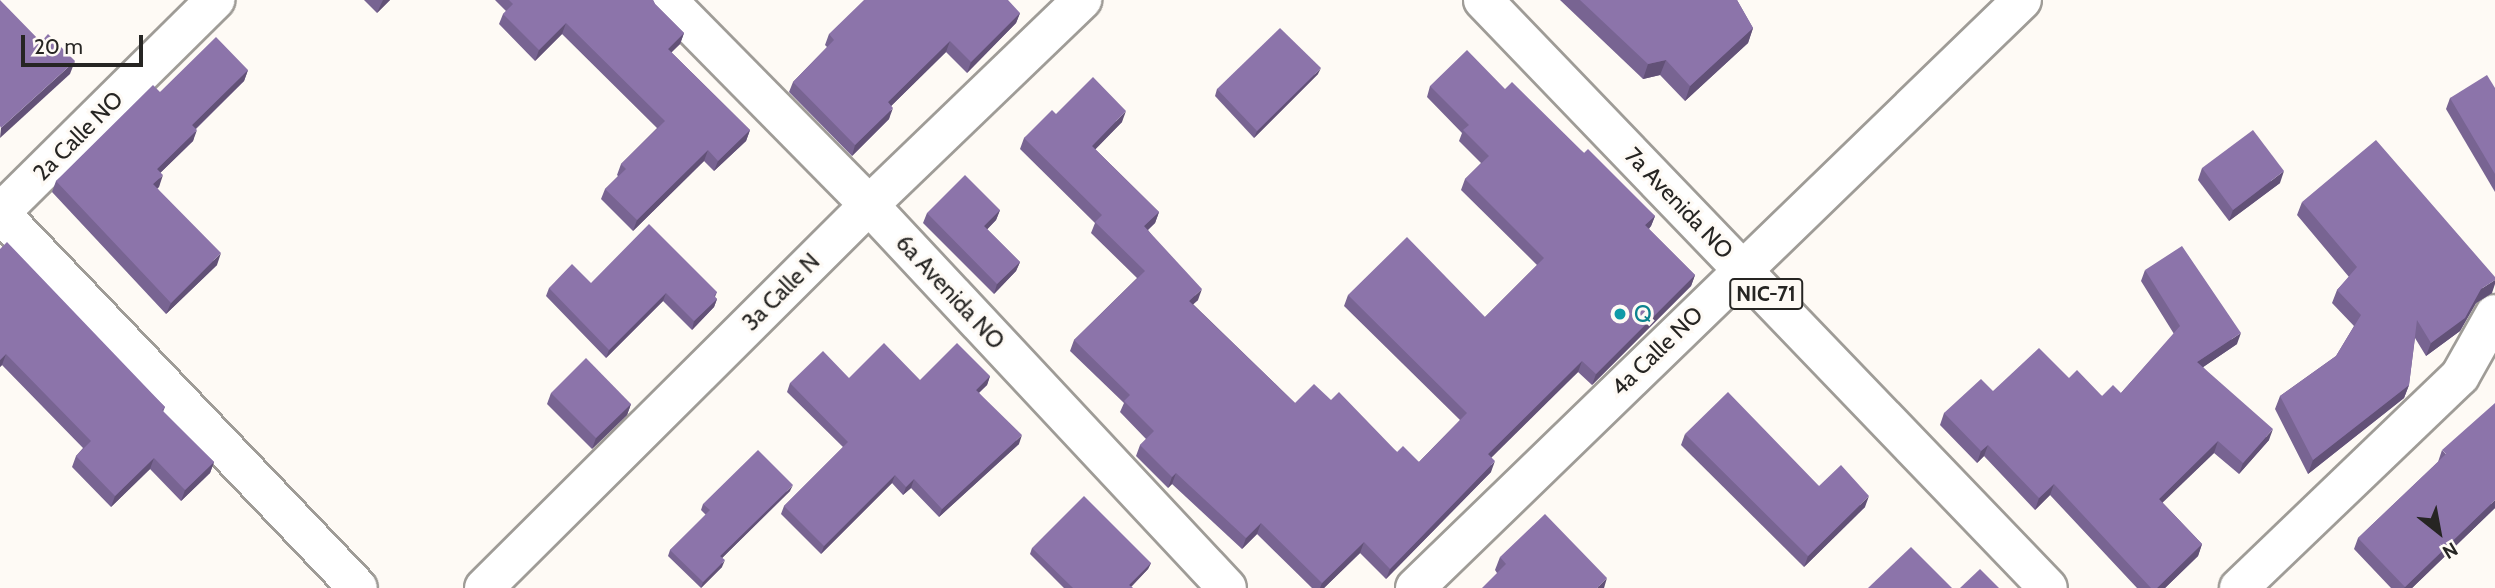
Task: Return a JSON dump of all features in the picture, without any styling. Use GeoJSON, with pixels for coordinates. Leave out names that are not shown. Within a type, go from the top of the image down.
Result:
{"type":"FeatureCollection","features":[{"type":"Feature","properties":{"kind":"main road","name":"2a Calle NO"},"geometry":{"type":"LineString","coordinates":[[0,213],[215,0]]}},
{"type":"Feature","properties":{"kind":"main road","name":"6a Avenida NO"},"geometry":{"type":"LineString","coordinates":[[667,0],[869,205],[1227,588]]}},
{"type":"Feature","properties":{"kind":"main road","name":"3a Calle N"},"geometry":{"type":"LineString","coordinates":[[484,588],[869,205],[1082,0]]}},
{"type":"Feature","properties":{"kind":"main road","name":"7a Avenida NO"},"geometry":{"type":"LineString","coordinates":[[1483,0],[2048,588]]}},
{"type":"Feature","properties":{"kind":"main road","name":"4a Calle NO"},"geometry":{"type":"LineString","coordinates":[[1415,588],[1742,268],[2022,0]]}},
{"type":"Feature","properties":{"kind":"main road"},"geometry":{"type":"LineString","coordinates":[[0,213],[358,588]]}},
{"type":"Feature","properties":{"kind":"main road"},"geometry":{"type":"LineString","coordinates":[[2239,588],[2460,376],[2495,314]]}},
{"type":"Feature","properties":{"kind":"building"},"geometry":{"type":"Polygon","coordinates":[[[0,0],[41,42],[48,34],[75,61],[1,128],[0,126],[0,0]]]}},
{"type":"Feature","properties":{"kind":"building"},"geometry":{"type":"Polygon","coordinates":[[[509,0],[653,0],[684,33],[668,49],[750,130],[718,161],[708,150],[637,220],[605,189],[626,169],[621,164],[665,121],[566,23],[539,50],[503,14],[513,4],[509,0]]]}},
{"type":"Feature","properties":{"kind":"building"},"geometry":{"type":"Polygon","coordinates":[[[864,0],[1008,0],[1020,13],[971,62],[950,41],[888,102],[893,108],[855,145],[793,82],[834,40],[829,34],[864,0]]]}},
{"type":"Feature","properties":{"kind":"building"},"geometry":{"type":"Polygon","coordinates":[[[1580,0],[1737,0],[1753,28],[1690,86],[1666,60],[1648,64],[1580,0]]]}},
{"type":"Feature","properties":{"kind":"building"},"geometry":{"type":"Polygon","coordinates":[[[1280,28],[1321,68],[1257,131],[1217,89],[1280,28]]]}},
{"type":"Feature","properties":{"kind":"building"},"geometry":{"type":"Polygon","coordinates":[[[216,37],[248,70],[192,125],[197,130],[157,169],[163,175],[153,184],[221,253],[171,303],[56,181],[153,85],[160,92],[216,37]]]}},
{"type":"Feature","properties":{"kind":"building"},"geometry":{"type":"Polygon","coordinates":[[[1467,50],[1505,89],[1512,82],[1584,153],[1588,149],[1655,216],[1645,225],[1695,275],[1596,374],[1582,361],[1488,454],[1495,461],[1390,569],[1364,542],[1322,583],[1261,523],[1246,538],[1176,473],[1172,477],[1140,445],[1154,431],[1124,401],[1130,395],[1074,340],[1145,271],[1095,222],[1102,215],[1024,138],[1052,110],[1056,114],[1093,77],[1126,111],[1092,146],[1159,212],[1144,226],[1202,289],[1189,301],[1295,403],[1314,384],[1331,400],[1339,392],[1397,452],[1403,446],[1419,462],[1467,413],[1348,295],[1407,237],[1485,317],[1544,258],[1465,179],[1489,156],[1463,130],[1469,125],[1430,86],[1467,50]]]}},
{"type":"Feature","properties":{"kind":"building"},"geometry":{"type":"Polygon","coordinates":[[[2487,75],[2495,88],[2495,174],[2450,98],[2487,75]]]}},
{"type":"Feature","properties":{"kind":"building"},"geometry":{"type":"Polygon","coordinates":[[[2253,130],[2284,171],[2233,210],[2202,168],[2253,130]]]}},
{"type":"Feature","properties":{"kind":"building"},"geometry":{"type":"Polygon","coordinates":[[[2376,140],[2495,280],[2481,289],[2465,318],[2431,343],[2417,320],[2409,385],[2313,460],[2280,396],[2336,356],[2361,315],[2337,290],[2357,267],[2302,202],[2376,140]]]}},
{"type":"Feature","properties":{"kind":"building"},"geometry":{"type":"Polygon","coordinates":[[[965,175],[1000,210],[984,226],[1020,262],[997,284],[927,213],[965,175]]]}},
{"type":"Feature","properties":{"kind":"building"},"geometry":{"type":"Polygon","coordinates":[[[649,224],[717,292],[714,296],[717,299],[694,321],[666,293],[609,350],[549,288],[572,264],[591,283],[649,224]]]}},
{"type":"Feature","properties":{"kind":"building"},"geometry":{"type":"Polygon","coordinates":[[[7,242],[165,407],[162,410],[214,462],[185,490],[154,458],[115,496],[76,456],[91,441],[6,354],[0,360],[0,249],[7,242]]]}},
{"type":"Feature","properties":{"kind":"building"},"geometry":{"type":"Polygon","coordinates":[[[2182,246],[2241,333],[2197,362],[2273,429],[2243,463],[2218,441],[2159,499],[2202,544],[2157,588],[2151,588],[2054,484],[2039,498],[1988,445],[1981,451],[1944,413],[1981,379],[1993,391],[2039,348],[2069,378],[2077,370],[2102,396],[2113,385],[2121,393],[2180,326],[2145,270],[2182,246]]]}},
{"type":"Feature","properties":{"kind":"building"},"geometry":{"type":"Polygon","coordinates":[[[884,343],[920,380],[957,343],[990,376],[976,390],[1022,435],[942,509],[914,479],[906,487],[895,475],[824,546],[784,506],[848,442],[790,383],[823,351],[849,378],[884,343]]]}},
{"type":"Feature","properties":{"kind":"building"},"geometry":{"type":"Polygon","coordinates":[[[586,358],[631,404],[596,438],[551,393],[586,358]]]}},
{"type":"Feature","properties":{"kind":"building"},"geometry":{"type":"Polygon","coordinates":[[[1728,392],[1819,486],[1841,465],[1869,496],[1808,556],[1685,434],[1728,392]]]}},
{"type":"Feature","properties":{"kind":"building"},"geometry":{"type":"Polygon","coordinates":[[[2495,403],[2495,500],[2405,587],[2358,538],[2446,454],[2442,450],[2495,403]]]}},
{"type":"Feature","properties":{"kind":"building"},"geometry":{"type":"Polygon","coordinates":[[[758,450],[793,485],[720,556],[725,560],[703,582],[670,550],[710,510],[703,504],[758,450]]]}},
{"type":"Feature","properties":{"kind":"building"},"geometry":{"type":"Polygon","coordinates":[[[1084,496],[1151,563],[1129,585],[1133,588],[1073,588],[1032,548],[1084,496]]]}},
{"type":"Feature","properties":{"kind":"building"},"geometry":{"type":"Polygon","coordinates":[[[1545,514],[1607,578],[1597,588],[1482,588],[1506,564],[1500,557],[1545,514]]]}},
{"type":"Feature","properties":{"kind":"building"},"geometry":{"type":"Polygon","coordinates":[[[1911,547],[1952,588],[1868,588],[1911,547]]]}},
{"type":"Feature","properties":{"kind":"building"},"geometry":{"type":"Polygon","coordinates":[[[1980,569],[1999,588],[1960,588],[1980,569]]]}},
{"type":"Feature","properties":{"kind":"place","name":"Q"},"geometry":{"type":"Point","coordinates":[1620,314]}}]}
